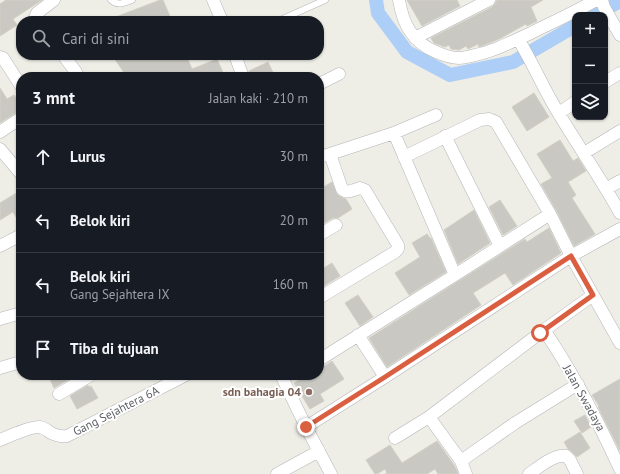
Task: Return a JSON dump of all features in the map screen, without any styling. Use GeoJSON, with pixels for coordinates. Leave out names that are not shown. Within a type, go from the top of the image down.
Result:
{"type":"FeatureCollection","features":[{"type":"Feature","properties":{"kind":"street"},"geometry":{"type":"LineString","coordinates":[[36,16],[37,13],[54,0]]}},
{"type":"Feature","properties":{"kind":"street"},"geometry":{"type":"LineString","coordinates":[[213,0],[220,16]]}},
{"type":"Feature","properties":{"kind":"street"},"geometry":{"type":"LineString","coordinates":[[399,0],[404,22],[415,38],[426,47],[443,55],[460,58],[482,54],[504,46],[580,9],[603,6],[620,35]]}},
{"type":"Feature","properties":{"kind":"street"},"geometry":{"type":"LineString","coordinates":[[415,38],[489,0]]}},
{"type":"Feature","properties":{"kind":"street"},"geometry":{"type":"LineString","coordinates":[[518,39],[558,113],[584,152],[620,213]]}},
{"type":"Feature","properties":{"kind":"street"},"geometry":{"type":"LineString","coordinates":[[0,57],[16,79]]}},
{"type":"Feature","properties":{"kind":"street"},"geometry":{"type":"LineString","coordinates":[[67,60],[76,72]]}},
{"type":"Feature","properties":{"kind":"street"},"geometry":{"type":"LineString","coordinates":[[237,60],[241,72]]}},
{"type":"Feature","properties":{"kind":"street"},"geometry":{"type":"LineString","coordinates":[[608,80],[620,72]]}},
{"type":"Feature","properties":{"kind":"street"},"geometry":{"type":"LineString","coordinates":[[324,82],[339,74]]}},
{"type":"Feature","properties":{"kind":"street"},"geometry":{"type":"LineString","coordinates":[[558,113],[572,104]]}},
{"type":"Feature","properties":{"kind":"street"},"geometry":{"type":"LineString","coordinates":[[324,295],[398,249],[398,245],[365,190],[360,188],[347,192],[343,191],[325,156],[394,133],[436,115]]}},
{"type":"Feature","properties":{"kind":"street"},"geometry":{"type":"LineString","coordinates":[[404,157],[480,120],[489,119],[496,122],[550,214],[571,256],[620,343]]}},
{"type":"Feature","properties":{"kind":"street"},"geometry":{"type":"LineString","coordinates":[[0,132],[16,121]]}},
{"type":"Feature","properties":{"kind":"street"},"geometry":{"type":"LineString","coordinates":[[584,152],[620,132]]}},
{"type":"Feature","properties":{"kind":"street"},"geometry":{"type":"LineString","coordinates":[[394,133],[455,275]]}},
{"type":"Feature","properties":{"kind":"street"},"geometry":{"type":"LineString","coordinates":[[445,136],[500,246]]}},
{"type":"Feature","properties":{"kind":"street"},"geometry":{"type":"LineString","coordinates":[[0,149],[16,168]]}},
{"type":"Feature","properties":{"kind":"street"},"geometry":{"type":"LineString","coordinates":[[606,189],[620,181]]}},
{"type":"Feature","properties":{"kind":"street"},"geometry":{"type":"LineString","coordinates":[[324,357],[550,214]]}},
{"type":"Feature","properties":{"kind":"street"},"geometry":{"type":"LineString","coordinates":[[324,232],[336,225]]}},
{"type":"Feature","properties":{"kind":"street"},"geometry":{"type":"LineString","coordinates":[[306,427],[571,256],[620,229]]}},
{"type":"Feature","properties":{"kind":"street"},"geometry":{"type":"LineString","coordinates":[[0,246],[16,238]]}},
{"type":"Feature","properties":{"kind":"street"},"geometry":{"type":"LineString","coordinates":[[395,438],[429,417],[593,295]]}},
{"type":"Feature","properties":{"kind":"street"},"geometry":{"type":"LineString","coordinates":[[0,319],[16,314]]}},
{"type":"Feature","properties":{"kind":"street","name":"Jalan Swadaya"},"geometry":{"type":"LineString","coordinates":[[544,330],[578,384],[620,469]]}},
{"type":"Feature","properties":{"kind":"street"},"geometry":{"type":"LineString","coordinates":[[358,335],[385,377]]}},
{"type":"Feature","properties":{"kind":"street"},"geometry":{"type":"LineString","coordinates":[[0,368],[16,363]]}},
{"type":"Feature","properties":{"kind":"street"},"geometry":{"type":"LineString","coordinates":[[59,394],[83,380]]}},
{"type":"Feature","properties":{"kind":"street","name":"Gang Sejahtera 6A"},"geometry":{"type":"LineString","coordinates":[[0,440],[40,427],[59,437],[67,436],[176,380]]}},
{"type":"Feature","properties":{"kind":"street"},"geometry":{"type":"LineString","coordinates":[[288,380],[306,427],[331,474]]}},
{"type":"Feature","properties":{"kind":"street"},"geometry":{"type":"LineString","coordinates":[[461,461],[515,423],[578,384]]}},
{"type":"Feature","properties":{"kind":"street"},"geometry":{"type":"LineString","coordinates":[[429,417],[461,461],[466,474]]}},
{"type":"Feature","properties":{"kind":"street"},"geometry":{"type":"LineString","coordinates":[[277,474],[319,451]]}},
{"type":"Feature","properties":{"kind":"street"},"geometry":{"type":"LineString","coordinates":[[529,474],[555,457],[561,455],[566,456],[570,460],[577,474]]}},
{"type":"Feature","properties":{"kind":"lane"},"geometry":{"type":"LineString","coordinates":[[110,0],[119,4],[132,0]]}},
{"type":"Feature","properties":{"kind":"lane"},"geometry":{"type":"LineString","coordinates":[[289,16],[325,0]]}},
{"type":"Feature","properties":{"kind":"building"},"geometry":{"type":"Polygon","coordinates":[[[6,0],[42,0],[16,16],[13,19],[16,26],[0,36],[0,4],[6,0]]]}},
{"type":"Feature","properties":{"kind":"building"},"geometry":{"type":"Polygon","coordinates":[[[163,0],[170,16],[118,16],[163,0]]]}},
{"type":"Feature","properties":{"kind":"building"},"geometry":{"type":"Polygon","coordinates":[[[407,0],[457,0],[460,6],[422,26],[407,0]]]}},
{"type":"Feature","properties":{"kind":"building"},"geometry":{"type":"Polygon","coordinates":[[[497,0],[543,0],[531,7],[537,21],[527,26],[526,24],[492,42],[479,47],[478,44],[468,49],[466,46],[459,50],[451,49],[449,45],[445,47],[434,43],[431,38],[492,7],[497,0]]]}},
{"type":"Feature","properties":{"kind":"building"},"geometry":{"type":"Polygon","coordinates":[[[115,60],[188,60],[192,69],[217,60],[223,72],[124,72],[115,60]]]}},
{"type":"Feature","properties":{"kind":"building"},"geometry":{"type":"Polygon","coordinates":[[[268,62],[273,72],[249,72],[268,62]]]}},
{"type":"Feature","properties":{"kind":"building"},"geometry":{"type":"Polygon","coordinates":[[[0,88],[7,99],[14,95],[16,98],[16,113],[0,123],[0,88]]]}},
{"type":"Feature","properties":{"kind":"building"},"geometry":{"type":"Polygon","coordinates":[[[534,93],[549,117],[527,131],[512,107],[534,93]]]}},
{"type":"Feature","properties":{"kind":"building"},"geometry":{"type":"Polygon","coordinates":[[[560,140],[573,161],[578,158],[586,171],[568,182],[576,195],[572,198],[595,234],[574,246],[541,184],[552,178],[537,154],[560,140]]]}},
{"type":"Feature","properties":{"kind":"building"},"geometry":{"type":"Polygon","coordinates":[[[332,182],[337,194],[346,199],[352,209],[338,218],[333,218],[324,223],[324,187],[332,182]]]}},
{"type":"Feature","properties":{"kind":"building"},"geometry":{"type":"Polygon","coordinates":[[[16,193],[16,217],[13,212],[0,220],[0,203],[16,193]]]}},
{"type":"Feature","properties":{"kind":"building"},"geometry":{"type":"Polygon","coordinates":[[[500,200],[517,226],[503,235],[489,207],[500,200]]]}},
{"type":"Feature","properties":{"kind":"building"},"geometry":{"type":"Polygon","coordinates":[[[474,210],[490,243],[458,264],[444,230],[474,210]]]}},
{"type":"Feature","properties":{"kind":"building"},"geometry":{"type":"Polygon","coordinates":[[[549,228],[561,253],[513,285],[505,273],[473,293],[481,305],[387,367],[369,338],[525,239],[527,242],[549,228]]]}},
{"type":"Feature","properties":{"kind":"building"},"geometry":{"type":"Polygon","coordinates":[[[427,234],[431,238],[446,272],[409,295],[395,273],[420,257],[412,243],[427,234]]]}},
{"type":"Feature","properties":{"kind":"building"},"geometry":{"type":"Polygon","coordinates":[[[332,263],[340,276],[324,286],[324,268],[332,263]]]}},
{"type":"Feature","properties":{"kind":"building"},"geometry":{"type":"Polygon","coordinates":[[[358,295],[373,317],[360,326],[345,303],[358,295]]]}},
{"type":"Feature","properties":{"kind":"building"},"geometry":{"type":"Polygon","coordinates":[[[332,361],[344,379],[320,394],[324,401],[310,409],[294,383],[299,380],[324,380],[324,367],[332,361]]]}},
{"type":"Feature","properties":{"kind":"building"},"geometry":{"type":"Polygon","coordinates":[[[620,379],[620,451],[598,407],[599,406],[592,395],[620,379]]]}},
{"type":"Feature","properties":{"kind":"building"},"geometry":{"type":"Polygon","coordinates":[[[50,380],[68,380],[54,388],[50,380]]]}},
{"type":"Feature","properties":{"kind":"building"},"geometry":{"type":"Polygon","coordinates":[[[88,385],[89,387],[91,386],[98,398],[77,409],[70,396],[88,385]]]}},
{"type":"Feature","properties":{"kind":"building"},"geometry":{"type":"Polygon","coordinates":[[[585,415],[591,427],[582,433],[574,421],[585,415]]]}},
{"type":"Feature","properties":{"kind":"building"},"geometry":{"type":"Polygon","coordinates":[[[580,432],[590,448],[577,457],[568,449],[564,442],[580,432]]]}},
{"type":"Feature","properties":{"kind":"building"},"geometry":{"type":"Polygon","coordinates":[[[437,441],[454,465],[458,473],[457,474],[438,474],[435,469],[427,474],[385,474],[387,473],[385,469],[375,474],[366,460],[390,445],[402,463],[437,441]]]}},
{"type":"Feature","properties":{"kind":"waterway"},"geometry":{"type":"LineString","coordinates":[[376,0],[378,13],[407,52],[450,75],[513,62],[572,28]]}},
{"type":"Feature","properties":{"kind":"waterway"},"geometry":{"type":"LineString","coordinates":[[600,12],[620,1]]}},
{"type":"Feature","properties":{"kind":"place","name":"sdn bahagia 04"},"geometry":{"type":"Point","coordinates":[309,392]}},
{"type":"Feature","properties":{"kind":"route"},"geometry":{"type":"LineString","coordinates":[[306,427],[571,256],[593,295],[540,333]]}}]}
